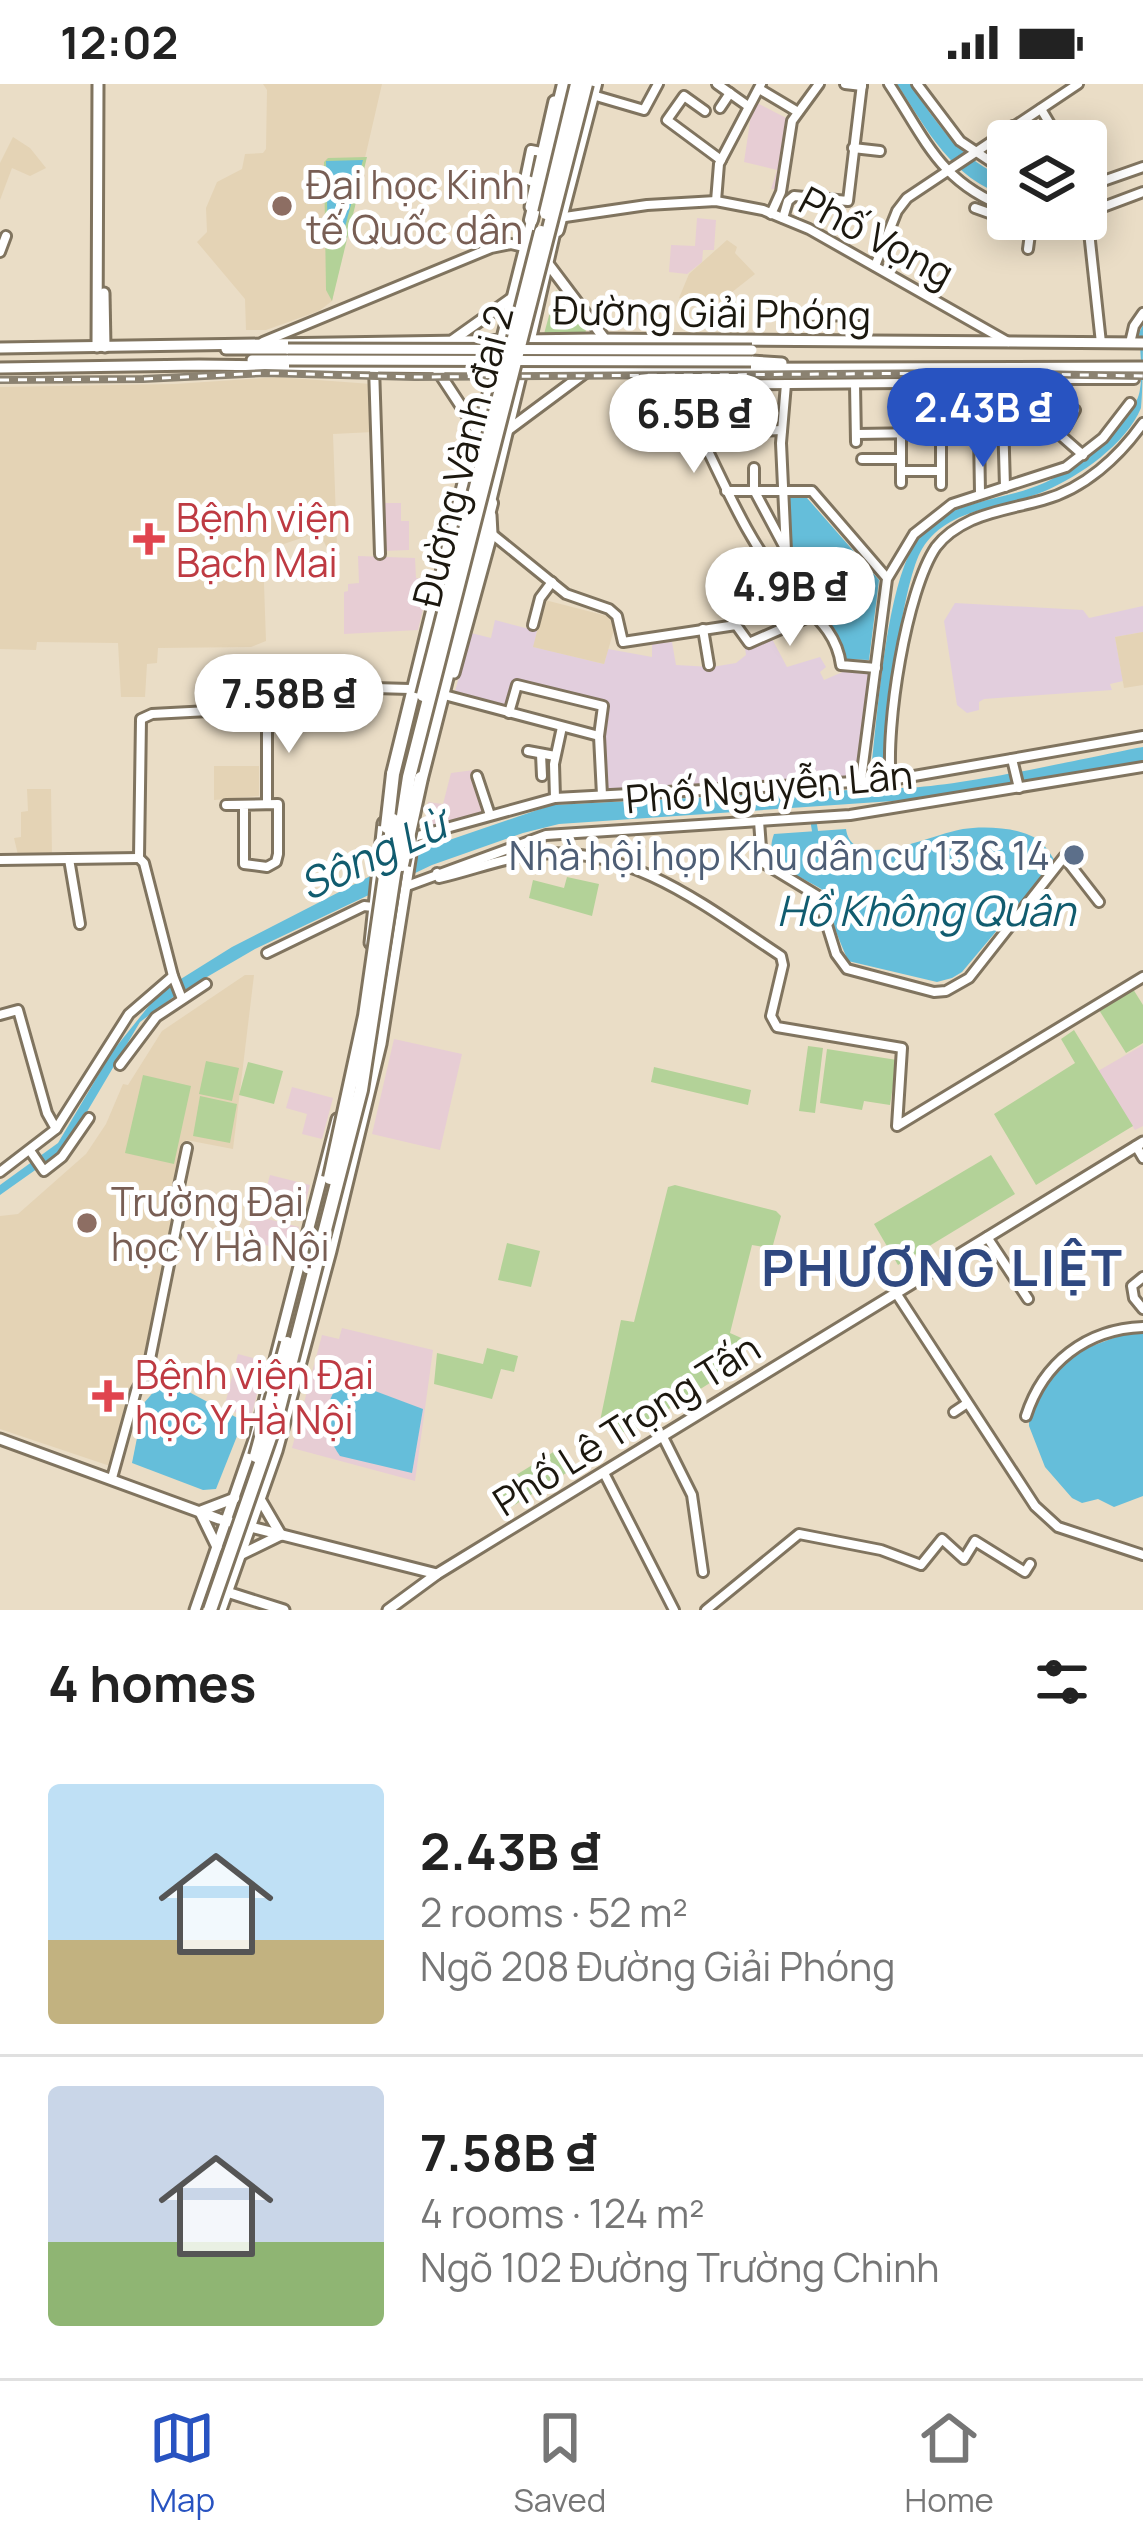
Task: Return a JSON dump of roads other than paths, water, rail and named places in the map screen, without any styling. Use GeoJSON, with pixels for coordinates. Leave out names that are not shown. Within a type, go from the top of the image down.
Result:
{"type":"FeatureCollection","features":[{"type":"Feature","properties":{"kind":"highway"},"geometry":{"type":"LineString","coordinates":[[531,220],[582,85]]}},
{"type":"Feature","properties":{"kind":"highway"},"geometry":{"type":"LineString","coordinates":[[557,230],[582,85]]}},
{"type":"Feature","properties":{"kind":"highway","name":"Đường Vành đai 2"},"geometry":{"type":"LineString","coordinates":[[202,1610],[262,1462],[361,1090],[382,930],[410,777],[582,85]]}},
{"type":"Feature","properties":{"kind":"highway"},"geometry":{"type":"LineString","coordinates":[[382,930],[393,774],[469,469]]}},
{"type":"Feature","properties":{"kind":"highway"},"geometry":{"type":"LineString","coordinates":[[382,930],[490,503]]}},
{"type":"Feature","properties":{"kind":"main road"},"geometry":{"type":"LineString","coordinates":[[98,84],[101,347]]}},
{"type":"Feature","properties":{"kind":"main road"},"geometry":{"type":"LineString","coordinates":[[385,813],[531,220],[529,181],[536,151],[582,85]]}},
{"type":"Feature","properties":{"kind":"main road"},"geometry":{"type":"LineString","coordinates":[[418,812],[417,776],[430,722],[557,230],[565,217],[582,85]]}},
{"type":"Feature","properties":{"kind":"main road"},"geometry":{"type":"LineString","coordinates":[[508,430],[595,369],[604,342],[548,266]]}},
{"type":"Feature","properties":{"kind":"main road"},"geometry":{"type":"LineString","coordinates":[[461,368],[469,356],[457,341],[512,298]]}},
{"type":"Feature","properties":{"kind":"main road"},"geometry":{"type":"LineString","coordinates":[[77,347],[101,321]]}},
{"type":"Feature","properties":{"kind":"main road"},"geometry":{"type":"LineString","coordinates":[[101,321],[116,339],[132,348]]}},
{"type":"Feature","properties":{"kind":"main road","name":"Đường Giải Phóng"},"geometry":{"type":"LineString","coordinates":[[0,347],[502,340],[1136,343]]}},
{"type":"Feature","properties":{"kind":"main road"},"geometry":{"type":"LineString","coordinates":[[752,356],[801,344]]}},
{"type":"Feature","properties":{"kind":"main road"},"geometry":{"type":"LineString","coordinates":[[1101,344],[1102,367]]}},
{"type":"Feature","properties":{"kind":"main road"},"geometry":{"type":"LineString","coordinates":[[202,347],[288,354],[752,356],[817,368]]}},
{"type":"Feature","properties":{"kind":"main road"},"geometry":{"type":"LineString","coordinates":[[199,365],[288,354]]}},
{"type":"Feature","properties":{"kind":"main road","name":"Đường Giải Phóng"},"geometry":{"type":"LineString","coordinates":[[0,368],[1102,367],[1138,371]]}},
{"type":"Feature","properties":{"kind":"main road"},"geometry":{"type":"LineString","coordinates":[[436,368],[478,432]]}},
{"type":"Feature","properties":{"kind":"main road"},"geometry":{"type":"LineString","coordinates":[[488,394],[516,395]]}},
{"type":"Feature","properties":{"kind":"main road"},"geometry":{"type":"LineString","coordinates":[[202,1610],[217,1547],[262,1413],[360,1012],[388,780],[450,518],[469,469]]}},
{"type":"Feature","properties":{"kind":"main road"},"geometry":{"type":"LineString","coordinates":[[221,1610],[290,1409],[332,1251],[385,1022],[418,812],[492,534],[490,503]]}},
{"type":"Feature","properties":{"kind":"main road"},"geometry":{"type":"LineString","coordinates":[[410,718],[430,722]]}},
{"type":"Feature","properties":{"kind":"main road"},"geometry":{"type":"LineString","coordinates":[[360,1012],[385,1022]]}},
{"type":"Feature","properties":{"kind":"main road","name":"Phố Lê Trọng Tấn"},"geometry":{"type":"LineString","coordinates":[[388,1610],[437,1574],[1140,1144]]}},
{"type":"Feature","properties":{"kind":"main road"},"geometry":{"type":"LineString","coordinates":[[304,1245],[332,1251]]}},
{"type":"Feature","properties":{"kind":"main road"},"geometry":{"type":"LineString","coordinates":[[0,1439],[226,1521],[437,1574]]}},
{"type":"Feature","properties":{"kind":"main road"},"geometry":{"type":"LineString","coordinates":[[200,1512],[235,1498]]}},
{"type":"Feature","properties":{"kind":"main road"},"geometry":{"type":"LineString","coordinates":[[260,1498],[281,1535]]}},
{"type":"Feature","properties":{"kind":"main road"},"geometry":{"type":"LineString","coordinates":[[200,1512],[217,1547]]}},
{"type":"Feature","properties":{"kind":"main road"},"geometry":{"type":"LineString","coordinates":[[240,1555],[281,1535]]}},
{"type":"Feature","properties":{"kind":"main road"},"geometry":{"type":"LineString","coordinates":[[227,1592],[284,1610]]}},
{"type":"Feature","properties":{"kind":"street"},"geometry":{"type":"LineString","coordinates":[[582,85],[644,110],[658,84]]}},
{"type":"Feature","properties":{"kind":"street"},"geometry":{"type":"LineString","coordinates":[[717,84],[748,106]]}},
{"type":"Feature","properties":{"kind":"street"},"geometry":{"type":"LineString","coordinates":[[771,214],[781,192],[792,121],[816,88],[801,84]]}},
{"type":"Feature","properties":{"kind":"street"},"geometry":{"type":"LineString","coordinates":[[784,218],[794,196],[848,202],[862,85],[845,84]]}},
{"type":"Feature","properties":{"kind":"street"},"geometry":{"type":"LineString","coordinates":[[889,84],[948,170],[987,202]]}},
{"type":"Feature","properties":{"kind":"street"},"geometry":{"type":"LineString","coordinates":[[917,84],[954,134],[987,161]]}},
{"type":"Feature","properties":{"kind":"street"},"geometry":{"type":"LineString","coordinates":[[1023,120],[1078,84]]}},
{"type":"Feature","properties":{"kind":"street"},"geometry":{"type":"LineString","coordinates":[[716,201],[721,160],[761,87],[799,112]]}},
{"type":"Feature","properties":{"kind":"street"},"geometry":{"type":"LineString","coordinates":[[720,108],[730,93]]}},
{"type":"Feature","properties":{"kind":"street"},"geometry":{"type":"LineString","coordinates":[[705,111],[684,96],[667,120],[721,160]]}},
{"type":"Feature","properties":{"kind":"street"},"geometry":{"type":"LineString","coordinates":[[1041,109],[1048,120]]}},
{"type":"Feature","properties":{"kind":"street"},"geometry":{"type":"LineString","coordinates":[[875,266],[900,207],[987,143]]}},
{"type":"Feature","properties":{"kind":"street"},"geometry":{"type":"LineString","coordinates":[[853,148],[880,151]]}},
{"type":"Feature","properties":{"kind":"street"},"geometry":{"type":"LineString","coordinates":[[1107,180],[1143,167]]}},
{"type":"Feature","properties":{"kind":"street"},"geometry":{"type":"LineString","coordinates":[[1107,204],[1143,192]]}},
{"type":"Feature","properties":{"kind":"street","name":"Phố Vọng"},"geometry":{"type":"LineString","coordinates":[[565,217],[716,201],[771,214],[875,266],[1012,344]]}},
{"type":"Feature","properties":{"kind":"street"},"geometry":{"type":"LineString","coordinates":[[975,208],[987,210]]}},
{"type":"Feature","properties":{"kind":"street"},"geometry":{"type":"LineString","coordinates":[[0,252],[6,236]]}},
{"type":"Feature","properties":{"kind":"street"},"geometry":{"type":"LineString","coordinates":[[1028,249],[1029,240]]}},
{"type":"Feature","properties":{"kind":"street"},"geometry":{"type":"LineString","coordinates":[[1090,240],[1101,344]]}},
{"type":"Feature","properties":{"kind":"street"},"geometry":{"type":"LineString","coordinates":[[262,342],[491,248],[524,247]]}},
{"type":"Feature","properties":{"kind":"street"},"geometry":{"type":"LineString","coordinates":[[1136,343],[1134,326],[1143,313]]}},
{"type":"Feature","properties":{"kind":"street"},"geometry":{"type":"LineString","coordinates":[[836,315],[836,344]]}},
{"type":"Feature","properties":{"kind":"street"},"geometry":{"type":"LineString","coordinates":[[801,316],[861,315]]}},
{"type":"Feature","properties":{"kind":"street"},"geometry":{"type":"LineString","coordinates":[[307,323],[310,342]]}},
{"type":"Feature","properties":{"kind":"street"},"geometry":{"type":"LineString","coordinates":[[374,367],[380,554]]}},
{"type":"Feature","properties":{"kind":"street"},"geometry":{"type":"LineString","coordinates":[[689,368],[687,404],[697,436],[771,566],[838,640],[841,665],[876,668]]}},
{"type":"Feature","properties":{"kind":"street"},"geometry":{"type":"LineString","coordinates":[[944,368],[944,383]]}},
{"type":"Feature","properties":{"kind":"street","name":"Đường Giải Phóng"},"geometry":{"type":"LineString","coordinates":[[688,385],[1002,383],[1138,371]]}},
{"type":"Feature","properties":{"kind":"street"},"geometry":{"type":"LineString","coordinates":[[926,383],[926,434]]}},
{"type":"Feature","properties":{"kind":"street"},"geometry":{"type":"LineString","coordinates":[[1002,383],[1005,487]]}},
{"type":"Feature","properties":{"kind":"street"},"geometry":{"type":"LineString","coordinates":[[771,566],[787,551],[782,430],[786,384]]}},
{"type":"Feature","properties":{"kind":"street"},"geometry":{"type":"LineString","coordinates":[[855,384],[856,438],[1056,431],[1064,429],[1075,410]]}},
{"type":"Feature","properties":{"kind":"street"},"geometry":{"type":"LineString","coordinates":[[865,780],[887,580],[901,554],[923,526],[952,504],[1046,475],[1083,455],[1130,403]]}},
{"type":"Feature","properties":{"kind":"street"},"geometry":{"type":"LineString","coordinates":[[887,780],[903,649],[917,590],[939,543],[970,521],[1060,494],[1115,458],[1143,423]]}},
{"type":"Feature","properties":{"kind":"street"},"geometry":{"type":"LineString","coordinates":[[702,439],[725,432],[782,430]]}},
{"type":"Feature","properties":{"kind":"street"},"geometry":{"type":"LineString","coordinates":[[1056,431],[1083,455]]}},
{"type":"Feature","properties":{"kind":"street"},"geometry":{"type":"LineString","coordinates":[[979,432],[980,494]]}},
{"type":"Feature","properties":{"kind":"street"},"geometry":{"type":"LineString","coordinates":[[941,433],[941,485]]}},
{"type":"Feature","properties":{"kind":"street"},"geometry":{"type":"LineString","coordinates":[[901,434],[901,477],[941,471]]}},
{"type":"Feature","properties":{"kind":"street"},"geometry":{"type":"LineString","coordinates":[[862,459],[901,459]]}},
{"type":"Feature","properties":{"kind":"street"},"geometry":{"type":"LineString","coordinates":[[754,468],[754,490],[787,551]]}},
{"type":"Feature","properties":{"kind":"street"},"geometry":{"type":"LineString","coordinates":[[725,491],[812,491],[887,580]]}},
{"type":"Feature","properties":{"kind":"street"},"geometry":{"type":"LineString","coordinates":[[492,534],[568,595],[609,609],[617,616],[622,642],[736,625],[749,643],[813,615]]}},
{"type":"Feature","properties":{"kind":"street"},"geometry":{"type":"LineString","coordinates":[[533,626],[540,598],[552,582]]}},
{"type":"Feature","properties":{"kind":"street"},"geometry":{"type":"LineString","coordinates":[[703,628],[710,664]]}},
{"type":"Feature","properties":{"kind":"street"},"geometry":{"type":"LineString","coordinates":[[509,713],[517,685],[603,706],[598,736],[602,795]]}},
{"type":"Feature","properties":{"kind":"street"},"geometry":{"type":"LineString","coordinates":[[139,858],[142,719],[152,714],[338,704],[338,687],[410,689]]}},
{"type":"Feature","properties":{"kind":"street"},"geometry":{"type":"LineString","coordinates":[[448,696],[598,736]]}},
{"type":"Feature","properties":{"kind":"street"},"geometry":{"type":"LineString","coordinates":[[267,708],[267,803]]}},
{"type":"Feature","properties":{"kind":"street"},"geometry":{"type":"LineString","coordinates":[[555,798],[555,756],[562,728]]}},
{"type":"Feature","properties":{"kind":"street"},"geometry":{"type":"LineString","coordinates":[[413,841],[555,798],[887,780],[1013,762],[1143,736]]}},
{"type":"Feature","properties":{"kind":"street"},"geometry":{"type":"LineString","coordinates":[[528,751],[555,756]]}},
{"type":"Feature","properties":{"kind":"street"},"geometry":{"type":"LineString","coordinates":[[541,754],[542,776]]}},
{"type":"Feature","properties":{"kind":"street"},"geometry":{"type":"LineString","coordinates":[[1013,762],[1019,786]]}},
{"type":"Feature","properties":{"kind":"street","name":"Phố Nguyễn Lân"},"geometry":{"type":"LineString","coordinates":[[407,881],[546,836],[850,815],[1143,767]]}},
{"type":"Feature","properties":{"kind":"street"},"geometry":{"type":"LineString","coordinates":[[477,776],[490,815]]}},
{"type":"Feature","properties":{"kind":"street"},"geometry":{"type":"LineString","coordinates":[[226,805],[278,804],[279,845],[276,862],[267,867],[244,864],[244,805]]}},
{"type":"Feature","properties":{"kind":"street"},"geometry":{"type":"LineString","coordinates":[[759,821],[762,862],[818,896],[836,954],[847,969],[934,992],[959,986],[969,978],[1064,857],[1099,902]]}},
{"type":"Feature","properties":{"kind":"street"},"geometry":{"type":"LineString","coordinates":[[437,873],[439,878],[524,856],[573,853],[622,863],[680,891],[781,956],[771,1016],[778,1028],[902,1048],[895,1122],[901,1125],[1143,977]]}},
{"type":"Feature","properties":{"kind":"street"},"geometry":{"type":"LineString","coordinates":[[0,860],[139,858],[144,862],[177,988]]}},
{"type":"Feature","properties":{"kind":"street"},"geometry":{"type":"LineString","coordinates":[[69,860],[80,924]]}},
{"type":"Feature","properties":{"kind":"street"},"geometry":{"type":"LineString","coordinates":[[267,953],[374,900]]}},
{"type":"Feature","properties":{"kind":"street"},"geometry":{"type":"LineString","coordinates":[[0,1172],[32,1154],[56,1129],[136,1006],[177,988],[206,984]]}},
{"type":"Feature","properties":{"kind":"street"},"geometry":{"type":"LineString","coordinates":[[120,1065],[177,988]]}},
{"type":"Feature","properties":{"kind":"street"},"geometry":{"type":"LineString","coordinates":[[0,1016],[18,1010],[56,1129]]}},
{"type":"Feature","properties":{"kind":"street"},"geometry":{"type":"LineString","coordinates":[[32,1154],[43,1169],[62,1156],[89,1118]]}},
{"type":"Feature","properties":{"kind":"street"},"geometry":{"type":"LineString","coordinates":[[1140,1144],[1143,1158]]}},
{"type":"Feature","properties":{"kind":"street"},"geometry":{"type":"LineString","coordinates":[[112,1478],[136,1391],[148,1370],[187,1148]]}},
{"type":"Feature","properties":{"kind":"street"},"geometry":{"type":"LineString","coordinates":[[987,1237],[1028,1299]]}},
{"type":"Feature","properties":{"kind":"street"},"geometry":{"type":"LineString","coordinates":[[1143,1277],[1132,1286],[1143,1309]]}},
{"type":"Feature","properties":{"kind":"street"},"geometry":{"type":"LineString","coordinates":[[896,1293],[1030,1499],[1058,1527],[1143,1555]]}},
{"type":"Feature","properties":{"kind":"street"},"geometry":{"type":"LineString","coordinates":[[1026,1416],[1042,1380],[1061,1356],[1119,1331],[1143,1327]]}},
{"type":"Feature","properties":{"kind":"street"},"geometry":{"type":"LineString","coordinates":[[955,1412],[966,1404]]}},
{"type":"Feature","properties":{"kind":"street"},"geometry":{"type":"LineString","coordinates":[[663,1438],[692,1495],[703,1572]]}},
{"type":"Feature","properties":{"kind":"street"},"geometry":{"type":"LineString","coordinates":[[604,1473],[674,1610]]}},
{"type":"Feature","properties":{"kind":"street"},"geometry":{"type":"LineString","coordinates":[[706,1610],[799,1534],[881,1550],[921,1565],[942,1539],[964,1558],[976,1541],[1025,1572],[1030,1564]]}},
{"type":"Feature","properties":{"kind":"water"},"geometry":{"type":"Polygon","coordinates":[[[897,84],[910,84],[941,127],[987,169],[987,188],[956,165],[897,84]]]}},
{"type":"Feature","properties":{"kind":"water"},"geometry":{"type":"Polygon","coordinates":[[[363,160],[342,238],[328,239],[326,161],[363,160]]]}},
{"type":"Feature","properties":{"kind":"water"},"geometry":{"type":"Polygon","coordinates":[[[1143,325],[1141,408],[1125,434],[1073,477],[1029,497],[962,516],[946,524],[922,549],[901,627],[882,785],[899,788],[965,781],[1143,747],[1143,761],[922,799],[559,824],[432,865],[255,949],[140,1022],[65,1149],[0,1195],[0,1185],[58,1143],[112,1052],[160,992],[232,947],[423,849],[552,805],[869,789],[889,628],[914,545],[940,518],[1044,483],[1102,444],[1136,402],[1143,325]]]}},
{"type":"Feature","properties":{"kind":"water"},"geometry":{"type":"Polygon","coordinates":[[[788,494],[807,498],[879,580],[869,660],[843,659],[836,631],[779,565],[788,553],[788,494]]]}},
{"type":"Feature","properties":{"kind":"water","name":"Hồ Không Quân"},"geometry":{"type":"Polygon","coordinates":[[[846,829],[852,842],[878,850],[963,829],[1005,829],[1038,840],[1055,861],[962,972],[937,982],[848,961],[834,927],[832,897],[779,864],[771,846],[774,834],[846,829]]]}},
{"type":"Feature","properties":{"kind":"water"},"geometry":{"type":"Polygon","coordinates":[[[1143,1331],[1143,1496],[1114,1507],[1098,1499],[1082,1503],[1045,1467],[1029,1415],[1047,1376],[1068,1355],[1143,1331]]]}},
{"type":"Feature","properties":{"kind":"water"},"geometry":{"type":"Polygon","coordinates":[[[343,1379],[423,1409],[412,1473],[340,1456],[327,1417],[331,1397],[343,1379]]]}},
{"type":"Feature","properties":{"kind":"water"},"geometry":{"type":"Polygon","coordinates":[[[162,1382],[243,1421],[216,1489],[203,1490],[132,1463],[144,1403],[162,1382]]]}},
{"type":"Feature","properties":{"kind":"waterway"},"geometry":{"type":"LineString","coordinates":[[814,825],[815,831]]}},
{"type":"Feature","properties":{"kind":"railway"},"geometry":{"type":"LineString","coordinates":[[0,380],[265,373],[1143,376]]}},
{"type":"Feature","properties":{"kind":"place","name":"Đại học Kinh tế Quốc dân"},"geometry":{"type":"Point","coordinates":[282,206]}},
{"type":"Feature","properties":{"kind":"place","name":"Bệnh viện Bạch Mai"},"geometry":{"type":"Point","coordinates":[149,539]}},
{"type":"Feature","properties":{"kind":"place","name":"Nhà hội họp Khu dân cư 13 & 14"},"geometry":{"type":"Point","coordinates":[1074,855]}},
{"type":"Feature","properties":{"kind":"place","name":"Trường Đại học Y Hà Nội"},"geometry":{"type":"Point","coordinates":[87,1223]}},
{"type":"Feature","properties":{"kind":"place","name":"Bệnh viện Đại học Y Hà Nội"},"geometry":{"type":"Point","coordinates":[108,1396]}},
{"type":"Feature","properties":{"kind":"district","name":"PHƯƠNG LIỆT"},"geometry":{"type":"Point","coordinates":[943,1266]}},
{"type":"Feature","properties":{"kind":"water label","name":"Sông Lừ"},"geometry":{"type":"Point","coordinates":[372,854]}}]}
